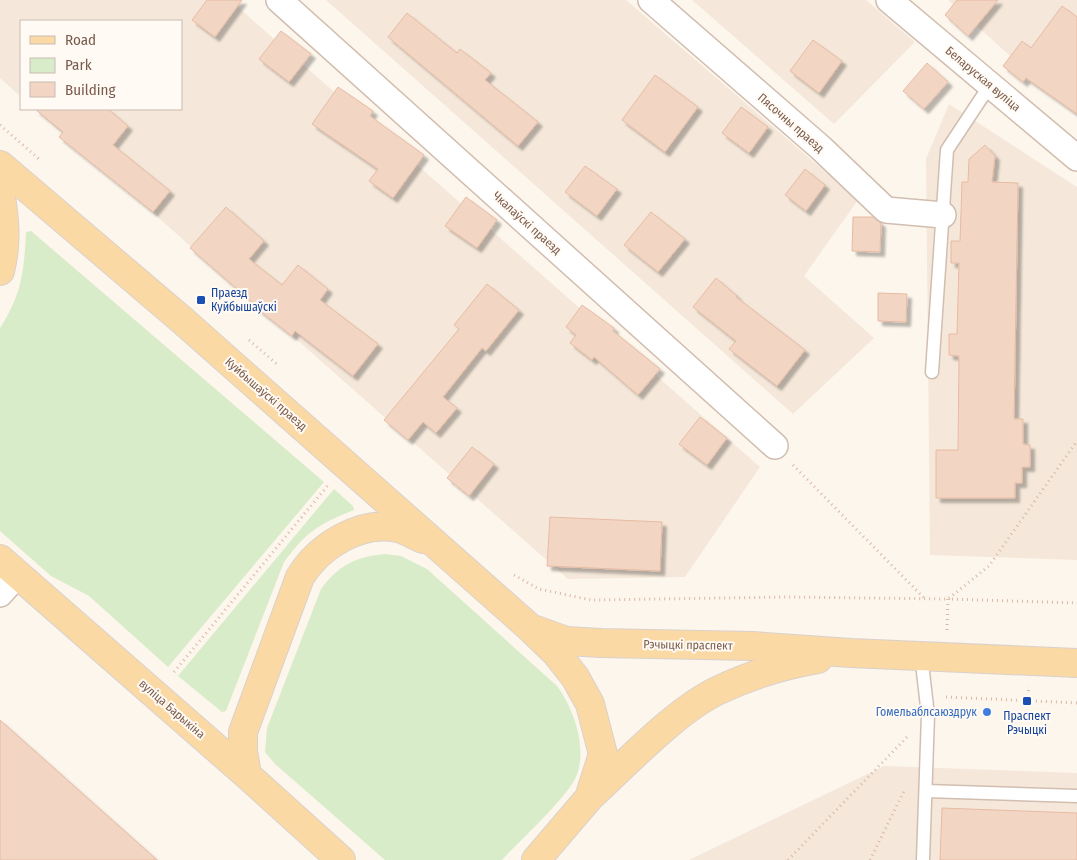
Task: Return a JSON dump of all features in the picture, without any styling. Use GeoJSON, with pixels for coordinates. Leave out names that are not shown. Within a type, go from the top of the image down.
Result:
{"type":"FeatureCollection","features":[{"type":"Feature","properties":{"kind":"main road","name":"Куйбышаўскі праезд"},"geometry":{"type":"LineString","coordinates":[[0,165],[182,320],[528,626],[556,653],[575,677],[590,704],[603,754],[589,798]]}},
{"type":"Feature","properties":{"kind":"main road"},"geometry":{"type":"LineString","coordinates":[[0,192],[5,223],[4,256],[0,271]]}},
{"type":"Feature","properties":{"kind":"main road"},"geometry":{"type":"LineString","coordinates":[[247,775],[243,751],[243,732],[300,577],[308,563],[324,548],[349,535],[376,528],[398,528],[431,542]]}},
{"type":"Feature","properties":{"kind":"main road","name":"вуліца Барыкіна"},"geometry":{"type":"LineString","coordinates":[[6,576],[247,775],[341,860]]}},
{"type":"Feature","properties":{"kind":"main road","name":"Рэчыцкі праспект"},"geometry":{"type":"LineString","coordinates":[[528,626],[566,641],[752,646],[851,654],[1077,663]]}},
{"type":"Feature","properties":{"kind":"main road","name":"Рэчыцкі праспект"},"geometry":{"type":"LineString","coordinates":[[536,860],[589,798],[653,738],[717,690],[787,665],[851,654]]}},
{"type":"Feature","properties":{"kind":"street","name":"Чкалаўскі праезд"},"geometry":{"type":"LineString","coordinates":[[279,0],[775,446]]}},
{"type":"Feature","properties":{"kind":"street","name":"Пясочны праезд"},"geometry":{"type":"LineString","coordinates":[[651,0],[821,148],[886,210],[943,215]]}},
{"type":"Feature","properties":{"kind":"street","name":"Беларуская вуліца"},"geometry":{"type":"LineString","coordinates":[[889,0],[1077,158]]}},
{"type":"Feature","properties":{"kind":"lane"},"geometry":{"type":"LineString","coordinates":[[932,372],[947,150],[990,85]]}},
{"type":"Feature","properties":{"kind":"lane"},"geometry":{"type":"LineString","coordinates":[[923,860],[928,715],[934,656]]}},
{"type":"Feature","properties":{"kind":"lane"},"geometry":{"type":"LineString","coordinates":[[926,791],[1077,796]]}},
{"type":"Feature","properties":{"kind":"path"},"geometry":{"type":"LineString","coordinates":[[263,352],[285,372]]}},
{"type":"Feature","properties":{"kind":"path"},"geometry":{"type":"LineString","coordinates":[[945,697],[934,656],[948,599],[989,566],[1077,441]]}},
{"type":"Feature","properties":{"kind":"path"},"geometry":{"type":"LineString","coordinates":[[775,446],[926,599]]}},
{"type":"Feature","properties":{"kind":"path"},"geometry":{"type":"LineString","coordinates":[[174,672],[331,482]]}},
{"type":"Feature","properties":{"kind":"path"},"geometry":{"type":"LineString","coordinates":[[512,574],[538,589],[591,600],[788,597],[1077,603]]}},
{"type":"Feature","properties":{"kind":"path"},"geometry":{"type":"LineString","coordinates":[[788,860],[945,697],[1077,704]]}},
{"type":"Feature","properties":{"kind":"path"},"geometry":{"type":"LineString","coordinates":[[870,860],[905,790]]}},
{"type":"Feature","properties":{"kind":"shaded area"},"geometry":{"type":"Polygon","coordinates":[[[0,0],[230,0],[760,467],[685,577],[568,579],[36,110],[182,110],[182,20],[20,20],[20,96],[0,78],[0,0]]]}},
{"type":"Feature","properties":{"kind":"shaded area"},"geometry":{"type":"Polygon","coordinates":[[[326,0],[626,0],[858,200],[804,276],[874,338],[793,414],[326,0]]]}},
{"type":"Feature","properties":{"kind":"shaded area"},"geometry":{"type":"Polygon","coordinates":[[[692,0],[866,0],[915,42],[834,124],[692,0]]]}},
{"type":"Feature","properties":{"kind":"shaded area"},"geometry":{"type":"Polygon","coordinates":[[[948,0],[1077,0],[1077,116],[948,0]]]}},
{"type":"Feature","properties":{"kind":"shaded area"},"geometry":{"type":"Polygon","coordinates":[[[949,104],[1077,187],[1077,560],[930,555],[926,159],[949,104]]]}},
{"type":"Feature","properties":{"kind":"shaded area"},"geometry":{"type":"Polygon","coordinates":[[[884,766],[1077,773],[1077,860],[689,860],[884,766]]]}},
{"type":"Feature","properties":{"kind":"green space"},"geometry":{"type":"Polygon","coordinates":[[[31,231],[324,482],[168,667],[89,596],[51,576],[0,531],[0,328],[13,304],[21,282],[26,232],[31,231]]]}},
{"type":"Feature","properties":{"kind":"green space"},"geometry":{"type":"Polygon","coordinates":[[[334,489],[353,506],[354,510],[314,530],[284,562],[226,711],[222,712],[178,676],[334,489]]]}},
{"type":"Feature","properties":{"kind":"green space"},"geometry":{"type":"Polygon","coordinates":[[[374,555],[401,556],[427,569],[557,686],[574,718],[580,742],[579,766],[576,777],[553,808],[502,860],[385,860],[275,764],[265,752],[267,728],[321,589],[334,574],[348,564],[374,555]]]}},
{"type":"Feature","properties":{"kind":"building"},"geometry":{"type":"Polygon","coordinates":[[[207,0],[242,0],[215,37],[192,20],[207,0]]]}},
{"type":"Feature","properties":{"kind":"building"},"geometry":{"type":"Polygon","coordinates":[[[957,0],[998,0],[968,36],[945,15],[957,0]]]}},
{"type":"Feature","properties":{"kind":"building"},"geometry":{"type":"Polygon","coordinates":[[[1062,6],[1077,17],[1077,114],[1026,78],[1023,82],[1003,66],[1022,41],[1031,48],[1062,6]]]}},
{"type":"Feature","properties":{"kind":"building"},"geometry":{"type":"Polygon","coordinates":[[[407,13],[457,53],[460,49],[491,73],[485,80],[538,122],[518,146],[388,37],[407,13]]]}},
{"type":"Feature","properties":{"kind":"building"},"geometry":{"type":"Polygon","coordinates":[[[281,31],[311,54],[289,82],[259,59],[281,31]]]}},
{"type":"Feature","properties":{"kind":"building"},"geometry":{"type":"Polygon","coordinates":[[[813,40],[842,61],[819,93],[790,71],[813,40]]]}},
{"type":"Feature","properties":{"kind":"building"},"geometry":{"type":"Polygon","coordinates":[[[927,63],[948,82],[924,109],[903,91],[927,63]]]}},
{"type":"Feature","properties":{"kind":"building"},"geometry":{"type":"Polygon","coordinates":[[[655,75],[698,107],[665,152],[622,120],[655,75]]]}},
{"type":"Feature","properties":{"kind":"building"},"geometry":{"type":"Polygon","coordinates":[[[338,87],[373,111],[370,116],[424,155],[393,198],[369,181],[378,169],[312,124],[338,87]]]}},
{"type":"Feature","properties":{"kind":"building"},"geometry":{"type":"Polygon","coordinates":[[[741,107],[768,127],[749,153],[722,133],[741,107]]]}},
{"type":"Feature","properties":{"kind":"building"},"geometry":{"type":"Polygon","coordinates":[[[36,110],[109,110],[128,126],[113,145],[170,191],[153,212],[59,137],[63,132],[36,110]]]}},
{"type":"Feature","properties":{"kind":"building"},"geometry":{"type":"Polygon","coordinates":[[[985,145],[995,156],[992,182],[1018,183],[1014,419],[1023,419],[1023,444],[1030,445],[1030,467],[1022,467],[1022,483],[1015,483],[1015,498],[936,498],[936,450],[958,450],[959,356],[949,355],[949,334],[957,334],[959,263],[951,263],[951,241],[960,241],[962,182],[968,182],[969,159],[985,145]]]}},
{"type":"Feature","properties":{"kind":"building"},"geometry":{"type":"Polygon","coordinates":[[[585,166],[617,189],[597,216],[565,192],[585,166]]]}},
{"type":"Feature","properties":{"kind":"building"},"geometry":{"type":"Polygon","coordinates":[[[805,169],[825,185],[806,211],[785,195],[805,169]]]}},
{"type":"Feature","properties":{"kind":"building"},"geometry":{"type":"Polygon","coordinates":[[[466,197],[497,220],[477,248],[445,226],[466,197]]]}},
{"type":"Feature","properties":{"kind":"building"},"geometry":{"type":"Polygon","coordinates":[[[226,207],[264,241],[249,259],[282,285],[298,265],[328,289],[320,300],[378,344],[353,376],[295,331],[292,336],[251,304],[252,302],[190,248],[226,207]]]}},
{"type":"Feature","properties":{"kind":"building"},"geometry":{"type":"Polygon","coordinates":[[[651,212],[685,239],[658,272],[624,245],[651,212]]]}},
{"type":"Feature","properties":{"kind":"building"},"geometry":{"type":"Polygon","coordinates":[[[853,217],[873,217],[881,223],[880,252],[852,251],[853,217]]]}},
{"type":"Feature","properties":{"kind":"building"},"geometry":{"type":"Polygon","coordinates":[[[716,278],[736,297],[805,350],[777,386],[729,349],[736,341],[693,307],[716,278]]]}},
{"type":"Feature","properties":{"kind":"building"},"geometry":{"type":"Polygon","coordinates":[[[487,284],[519,310],[486,351],[482,348],[443,397],[457,408],[436,433],[423,422],[408,440],[384,420],[459,329],[454,325],[487,284]]]}},
{"type":"Feature","properties":{"kind":"building"},"geometry":{"type":"Polygon","coordinates":[[[878,293],[907,294],[906,322],[878,321],[878,293]]]}},
{"type":"Feature","properties":{"kind":"building"},"geometry":{"type":"Polygon","coordinates":[[[582,305],[614,328],[613,331],[660,369],[638,395],[594,357],[592,360],[570,343],[576,335],[566,327],[582,305]]]}},
{"type":"Feature","properties":{"kind":"building"},"geometry":{"type":"Polygon","coordinates":[[[700,417],[727,438],[707,465],[679,444],[700,417]]]}},
{"type":"Feature","properties":{"kind":"building"},"geometry":{"type":"Polygon","coordinates":[[[472,447],[494,464],[469,496],[447,478],[472,447]]]}},
{"type":"Feature","properties":{"kind":"building"},"geometry":{"type":"Polygon","coordinates":[[[550,517],[662,522],[660,571],[547,566],[550,517]]]}},
{"type":"Feature","properties":{"kind":"building"},"geometry":{"type":"Polygon","coordinates":[[[0,720],[157,860],[0,860],[0,720]]]}},
{"type":"Feature","properties":{"kind":"building"},"geometry":{"type":"Polygon","coordinates":[[[942,808],[1077,813],[1077,860],[940,860],[942,808]]]}},
{"type":"Feature","properties":{"kind":"place","name":"Праезд Куйбышаўскі"},"geometry":{"type":"Point","coordinates":[201,300]}},
{"type":"Feature","properties":{"kind":"place","name":"Праспект Рэчыцкі"},"geometry":{"type":"Point","coordinates":[1027,701]}},
{"type":"Feature","properties":{"kind":"place","name":"Гомельаблсаюздрук"},"geometry":{"type":"Point","coordinates":[987,712]}}]}
